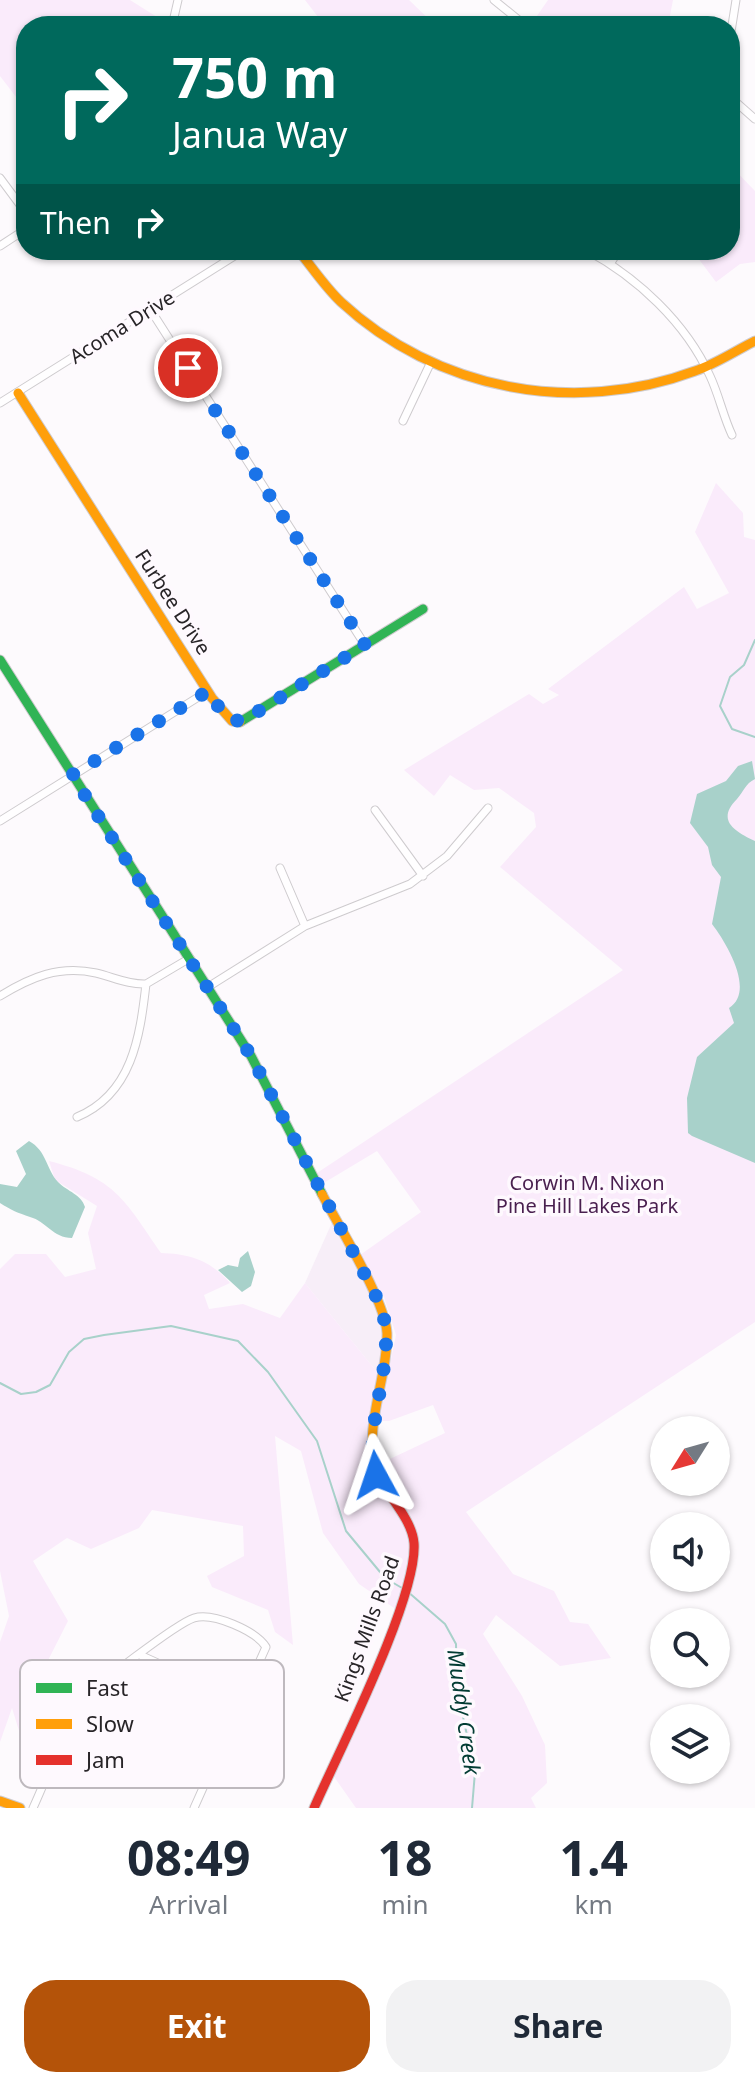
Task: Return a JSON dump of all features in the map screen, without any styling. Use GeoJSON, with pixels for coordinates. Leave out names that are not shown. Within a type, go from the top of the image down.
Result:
{"type":"FeatureCollection","features":[{"type":"Feature","properties":{"kind":"street"},"geometry":{"type":"LineString","coordinates":[[494,0],[514,16]]}},
{"type":"Feature","properties":{"kind":"street"},"geometry":{"type":"LineString","coordinates":[[0,178],[16,200]]}},
{"type":"Feature","properties":{"kind":"street","name":"Acoma Drive"},"geometry":{"type":"LineString","coordinates":[[0,403],[228,260]]}},
{"type":"Feature","properties":{"kind":"street"},"geometry":{"type":"LineString","coordinates":[[305,260],[320,281],[362,320],[430,364],[497,387],[569,395],[647,388],[706,368],[755,341]]}},
{"type":"Feature","properties":{"kind":"street"},"geometry":{"type":"LineString","coordinates":[[603,260],[669,316],[706,368],[732,435]]}},
{"type":"Feature","properties":{"kind":"street"},"geometry":{"type":"LineString","coordinates":[[610,264],[613,260]]}},
{"type":"Feature","properties":{"kind":"street"},"geometry":{"type":"LineString","coordinates":[[150,309],[365,645]]}},
{"type":"Feature","properties":{"kind":"street"},"geometry":{"type":"LineString","coordinates":[[403,421],[430,364]]}},
{"type":"Feature","properties":{"kind":"street","name":"Furbee Drive"},"geometry":{"type":"LineString","coordinates":[[18,393],[224,715],[241,722],[423,609]]}},
{"type":"Feature","properties":{"kind":"street","name":"Kings Mills Road"},"geometry":{"type":"LineString","coordinates":[[0,660],[260,1071],[385,1317],[387,1341],[373,1431],[373,1462],[379,1483],[412,1536],[412,1570],[314,1808]]}},
{"type":"Feature","properties":{"kind":"street"},"geometry":{"type":"LineString","coordinates":[[0,821],[208,691]]}},
{"type":"Feature","properties":{"kind":"street"},"geometry":{"type":"LineString","coordinates":[[208,987],[305,926],[392,894],[423,876],[447,856],[488,808]]}},
{"type":"Feature","properties":{"kind":"street"},"geometry":{"type":"LineString","coordinates":[[375,810],[423,876]]}},
{"type":"Feature","properties":{"kind":"street"},"geometry":{"type":"LineString","coordinates":[[280,868],[305,926]]}},
{"type":"Feature","properties":{"kind":"street"},"geometry":{"type":"LineString","coordinates":[[0,996],[34,977],[59,970],[81,970],[146,984],[190,958]]}},
{"type":"Feature","properties":{"kind":"street"},"geometry":{"type":"LineString","coordinates":[[77,1117],[100,1104],[127,1071],[137,1045],[146,984]]}},
{"type":"Feature","properties":{"kind":"street"},"geometry":{"type":"LineString","coordinates":[[134,1660],[195,1618],[213,1619],[259,1638],[266,1647],[260,1660]]}},
{"type":"Feature","properties":{"kind":"street"},"geometry":{"type":"LineString","coordinates":[[140,1655],[151,1660]]}},
{"type":"Feature","properties":{"kind":"street"},"geometry":{"type":"LineString","coordinates":[[33,1808],[42,1788]]}},
{"type":"Feature","properties":{"kind":"street"},"geometry":{"type":"LineString","coordinates":[[194,1808],[203,1788]]}},
{"type":"Feature","properties":{"kind":"street"},"geometry":{"type":"LineString","coordinates":[[0,1801],[20,1808]]}},
{"type":"Feature","properties":{"kind":"shaded area"},"geometry":{"type":"Polygon","coordinates":[[[752,761],[755,779],[731,806],[728,819],[735,829],[755,841],[755,1163],[688,1133],[687,1098],[697,1057],[734,1023],[729,1008],[740,991],[731,956],[712,924],[721,877],[712,865],[708,847],[690,823],[697,794],[726,781],[738,766],[752,761]]]}},
{"type":"Feature","properties":{"kind":"shaded area"},"geometry":{"type":"Polygon","coordinates":[[[29,1141],[43,1155],[58,1182],[77,1196],[85,1207],[72,1238],[60,1235],[36,1219],[0,1203],[0,1184],[17,1187],[26,1174],[16,1151],[29,1141]]]}},
{"type":"Feature","properties":{"kind":"shaded area"},"geometry":{"type":"Polygon","coordinates":[[[334,1218],[385,1317],[381,1377],[305,1283],[334,1218]]]}},
{"type":"Feature","properties":{"kind":"shaded area"},"geometry":{"type":"Polygon","coordinates":[[[248,1251],[255,1272],[251,1286],[242,1292],[218,1270],[228,1265],[238,1267],[240,1258],[248,1251]]]}},
{"type":"Feature","properties":{"kind":"green space"},"geometry":{"type":"Polygon","coordinates":[[[0,0],[130,0],[155,16],[16,16],[16,97],[0,76],[0,0]]]}},
{"type":"Feature","properties":{"kind":"green space"},"geometry":{"type":"Polygon","coordinates":[[[305,0],[409,0],[426,16],[317,16],[305,0]]]}},
{"type":"Feature","properties":{"kind":"green space"},"geometry":{"type":"Polygon","coordinates":[[[548,0],[673,0],[670,16],[537,16],[548,0]]]}},
{"type":"Feature","properties":{"kind":"green space"},"geometry":{"type":"Polygon","coordinates":[[[740,175],[755,191],[755,262],[740,264],[716,282],[700,260],[740,260],[740,175]]]}},
{"type":"Feature","properties":{"kind":"green space","name":"Corwin M. Nixon Pine Hill Lakes Park"},"geometry":{"type":"Polygon","coordinates":[[[716,483],[743,513],[744,537],[755,540],[755,1322],[466,1512],[513,1574],[554,1591],[570,1622],[588,1624],[611,1658],[560,1666],[496,1615],[483,1634],[522,1696],[545,1745],[547,1783],[531,1798],[536,1808],[356,1808],[330,1771],[397,1610],[359,1584],[323,1533],[301,1451],[275,1436],[293,1645],[275,1632],[268,1610],[212,1587],[207,1576],[244,1556],[243,1526],[152,1510],[139,1528],[91,1549],[67,1538],[33,1561],[68,1621],[48,1660],[20,1660],[20,1734],[12,1708],[0,1742],[0,1642],[9,1616],[0,1571],[0,1269],[15,1254],[46,1254],[65,1277],[96,1269],[88,1233],[97,1206],[55,1180],[49,1161],[104,1183],[127,1205],[161,1253],[199,1260],[222,1275],[230,1283],[204,1295],[209,1309],[243,1304],[280,1318],[305,1283],[381,1377],[374,1421],[375,1466],[445,1433],[433,1405],[389,1421],[378,1421],[396,1335],[384,1297],[360,1255],[421,1212],[377,1151],[322,1184],[317,1173],[623,970],[500,867],[536,827],[534,813],[499,788],[474,790],[450,775],[434,796],[404,770],[529,694],[543,704],[559,695],[548,689],[684,587],[697,609],[729,593],[695,532],[716,483]]]}},
{"type":"Feature","properties":{"kind":"waterway"},"geometry":{"type":"LineString","coordinates":[[755,640],[744,665],[730,677],[720,706],[732,729],[755,737]]}},
{"type":"Feature","properties":{"kind":"waterway","name":"Muddy Creek"},"geometry":{"type":"LineString","coordinates":[[0,1383],[21,1394],[36,1392],[50,1385],[69,1352],[84,1339],[104,1335],[171,1326],[238,1341],[268,1372],[317,1441],[346,1531],[385,1578],[402,1588]]}},
{"type":"Feature","properties":{"kind":"waterway","name":"Muddy Creek"},"geometry":{"type":"LineString","coordinates":[[407,1591],[445,1624],[456,1644],[457,1689],[475,1772],[472,1808]]}},
{"type":"Feature","properties":{"kind":"traffic: fast"},"geometry":{"type":"LineString","coordinates":[[240,722],[423,609]]}},
{"type":"Feature","properties":{"kind":"traffic: fast"},"geometry":{"type":"LineString","coordinates":[[0,660],[251,1056],[322,1194]]}},
{"type":"Feature","properties":{"kind":"traffic: slow"},"geometry":{"type":"LineString","coordinates":[[306,260],[341,302],[379,332],[419,356],[463,374],[508,386],[555,392],[602,392],[649,385],[703,368],[755,341]]}},
{"type":"Feature","properties":{"kind":"traffic: slow"},"geometry":{"type":"LineString","coordinates":[[18,393],[212,698],[232,721],[240,722]]}},
{"type":"Feature","properties":{"kind":"traffic: slow"},"geometry":{"type":"LineString","coordinates":[[322,1194],[370,1283],[387,1333],[372,1442],[379,1478]]}},
{"type":"Feature","properties":{"kind":"traffic: slow"},"geometry":{"type":"LineString","coordinates":[[0,1801],[20,1808]]}},
{"type":"Feature","properties":{"kind":"traffic: jam"},"geometry":{"type":"LineString","coordinates":[[314,1808],[390,1636],[412,1568],[412,1534],[379,1478]]}},
{"type":"Feature","properties":{"kind":"route"},"geometry":{"type":"LineString","coordinates":[[188,368],[365,645],[241,722],[232,721],[224,715],[208,691],[72,775],[251,1056],[380,1304],[387,1334],[372,1441],[376,1475]]}}]}
